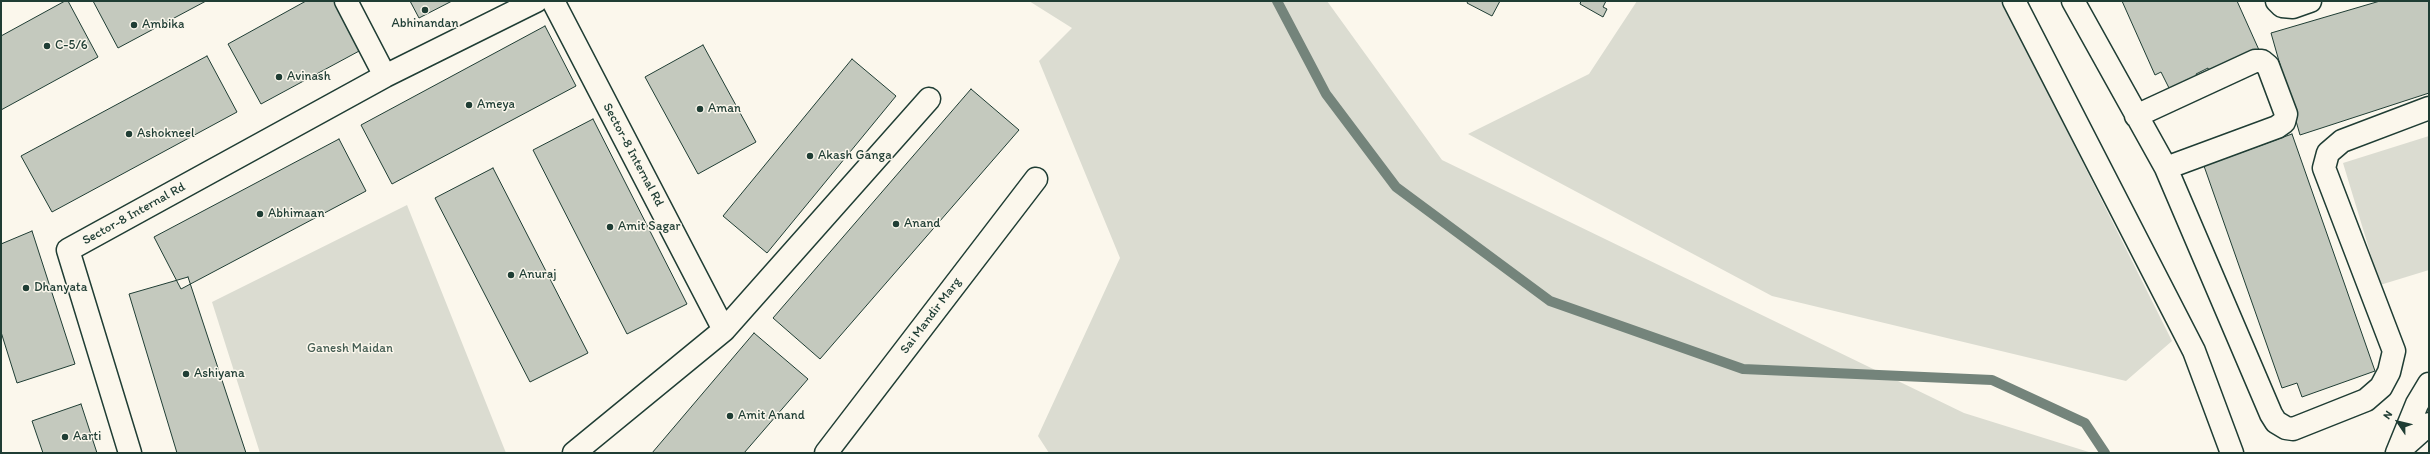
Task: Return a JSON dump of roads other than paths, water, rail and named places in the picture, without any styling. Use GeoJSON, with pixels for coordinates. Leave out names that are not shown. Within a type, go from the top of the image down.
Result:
{"type":"FeatureCollection","features":[{"type":"Feature","properties":{"kind":"street"},"geometry":{"type":"LineString","coordinates":[[346,1],[385,76]]}},
{"type":"Feature","properties":{"kind":"street","name":"Sector-8 Internal Rd"},"geometry":{"type":"LineString","coordinates":[[130,453],[68,250],[385,76],[536,1]]}},
{"type":"Feature","properties":{"kind":"street","name":"Sector-8 Internal Rd"},"geometry":{"type":"LineString","coordinates":[[553,1],[724,330]]}},
{"type":"Feature","properties":{"kind":"street"},"geometry":{"type":"LineString","coordinates":[[2014,1],[2194,351],[2232,453]]}},
{"type":"Feature","properties":{"kind":"street"},"geometry":{"type":"LineString","coordinates":[[2073,1],[2166,168],[2271,414],[2276,422],[2286,428],[2294,429],[2366,400],[2381,387],[2389,372],[2394,351],[2324,168],[2328,153],[2342,141],[2429,108]]}},
{"type":"Feature","properties":{"kind":"street"},"geometry":{"type":"LineString","coordinates":[[2277,1],[2282,6],[2293,7],[2310,1]]}},
{"type":"Feature","properties":{"kind":"street"},"geometry":{"type":"LineString","coordinates":[[2136,116],[2255,61],[2262,61],[2268,66],[2286,114],[2284,122],[2278,127],[2166,168]]}},
{"type":"Feature","properties":{"kind":"street"},"geometry":{"type":"LineString","coordinates":[[574,453],[724,330],[929,99]]}},
{"type":"Feature","properties":{"kind":"street","name":"Sai Mandir Marg"},"geometry":{"type":"LineString","coordinates":[[826,453],[1036,179]]}},
{"type":"Feature","properties":{"kind":"street"},"geometry":{"type":"LineString","coordinates":[[2397,453],[2416,404],[2429,384]]}},
{"type":"Feature","properties":{"kind":"street"},"geometry":{"type":"LineString","coordinates":[[2397,453],[2429,424]]}},
{"type":"Feature","properties":{"kind":"waterway"},"geometry":{"type":"LineString","coordinates":[[1277,1],[1326,94],[1396,187],[1550,301],[1743,369],[1992,380],[2085,423],[2105,453]]}},
{"type":"Feature","properties":{"kind":"place","name":"Abhinandan"},"geometry":{"type":"Point","coordinates":[425,10]}},
{"type":"Feature","properties":{"kind":"place","name":"Ambika"},"geometry":{"type":"Point","coordinates":[134,25]}},
{"type":"Feature","properties":{"kind":"place","name":"C-5/6"},"geometry":{"type":"Point","coordinates":[47,46]}},
{"type":"Feature","properties":{"kind":"place","name":"Avinash"},"geometry":{"type":"Point","coordinates":[279,77]}},
{"type":"Feature","properties":{"kind":"place","name":"Ameya"},"geometry":{"type":"Point","coordinates":[469,105]}},
{"type":"Feature","properties":{"kind":"place","name":"Aman"},"geometry":{"type":"Point","coordinates":[700,109]}},
{"type":"Feature","properties":{"kind":"place","name":"Ashokneel"},"geometry":{"type":"Point","coordinates":[129,134]}},
{"type":"Feature","properties":{"kind":"place","name":"Akash Ganga"},"geometry":{"type":"Point","coordinates":[810,156]}},
{"type":"Feature","properties":{"kind":"place","name":"Abhimaan"},"geometry":{"type":"Point","coordinates":[260,214]}},
{"type":"Feature","properties":{"kind":"place","name":"Anand"},"geometry":{"type":"Point","coordinates":[896,224]}},
{"type":"Feature","properties":{"kind":"place","name":"Amit Sagar"},"geometry":{"type":"Point","coordinates":[610,227]}},
{"type":"Feature","properties":{"kind":"place","name":"Anuraj"},"geometry":{"type":"Point","coordinates":[511,275]}},
{"type":"Feature","properties":{"kind":"place","name":"Dhanyata"},"geometry":{"type":"Point","coordinates":[26,288]}},
{"type":"Feature","properties":{"kind":"place","name":"Ashiyana"},"geometry":{"type":"Point","coordinates":[186,374]}},
{"type":"Feature","properties":{"kind":"place","name":"Amit Anand"},"geometry":{"type":"Point","coordinates":[730,416]}},
{"type":"Feature","properties":{"kind":"place","name":"Aarti"},"geometry":{"type":"Point","coordinates":[65,437]}},
{"type":"Feature","properties":{"kind":"park label","name":"Ganesh Maidan"},"geometry":{"type":"Point","coordinates":[350,349]}}]}
